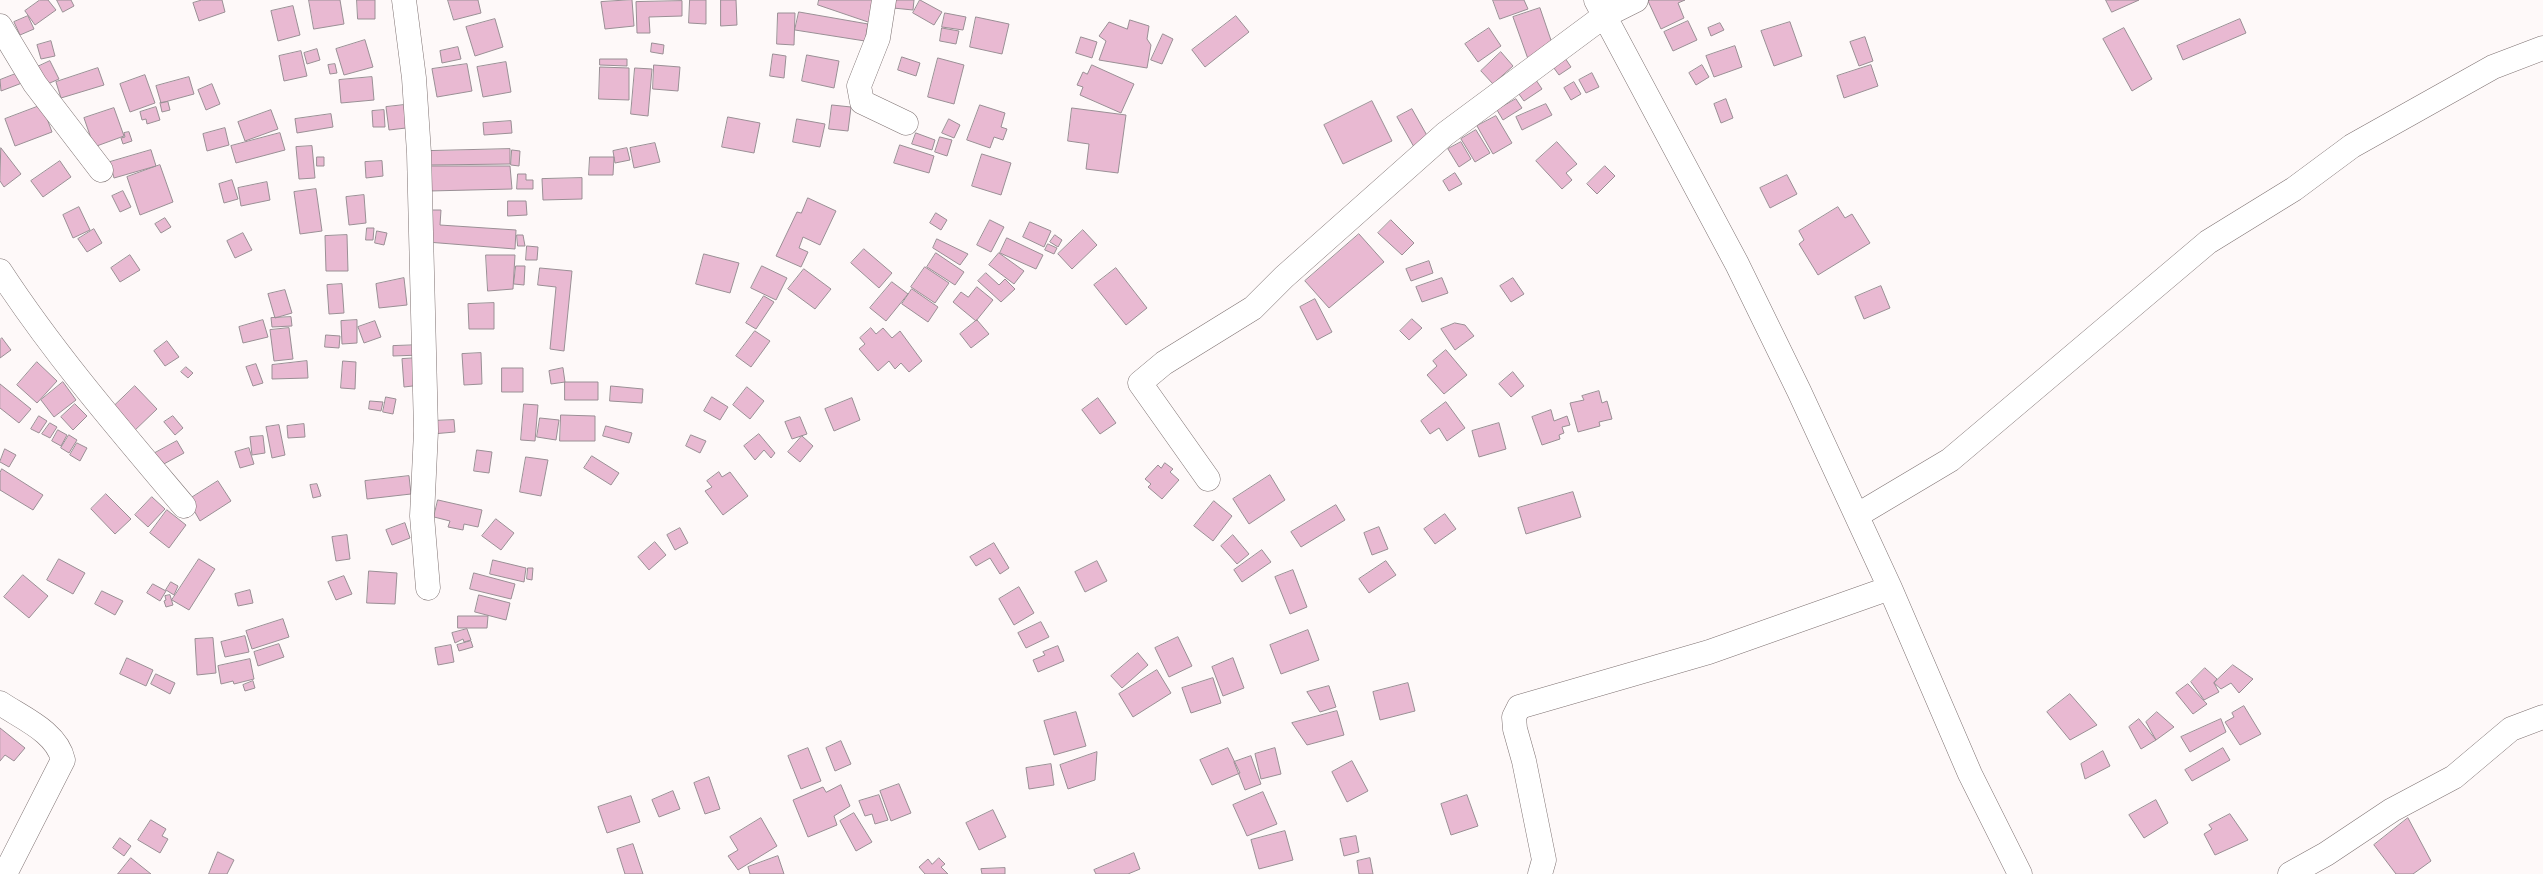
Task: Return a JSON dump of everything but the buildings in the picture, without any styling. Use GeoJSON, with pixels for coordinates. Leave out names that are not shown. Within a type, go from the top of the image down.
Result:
{"type":"FeatureCollection","features":[{"type":"Feature","properties":{"kind":"street"},"geometry":{"type":"LineString","coordinates":[[404,0],[414,78],[419,153],[426,431],[422,516],[428,588]]}},
{"type":"Feature","properties":{"kind":"street"},"geometry":{"type":"LineString","coordinates":[[884,0],[878,38],[858,86],[858,93],[862,102],[872,109],[906,123]]}},
{"type":"Feature","properties":{"kind":"street"},"geometry":{"type":"LineString","coordinates":[[1208,479],[1140,383],[1164,363],[1253,308],[1284,277],[1445,134],[1600,8],[1636,0]]}},
{"type":"Feature","properties":{"kind":"street"},"geometry":{"type":"LineString","coordinates":[[1600,8],[1737,264],[1890,588],[1970,774],[2020,874]]}},
{"type":"Feature","properties":{"kind":"street"},"geometry":{"type":"LineString","coordinates":[[0,26],[35,84],[102,170]]}},
{"type":"Feature","properties":{"kind":"street"},"geometry":{"type":"LineString","coordinates":[[1866,510],[1950,460],[2208,242],[2294,189],[2352,146],[2493,67],[2543,48]]}},
{"type":"Feature","properties":{"kind":"street"},"geometry":{"type":"LineString","coordinates":[[0,271],[35,324],[100,406],[184,506]]}},
{"type":"Feature","properties":{"kind":"street"},"geometry":{"type":"LineString","coordinates":[[1540,874],[1544,860],[1524,761],[1515,729],[1514,717],[1519,707],[1709,652],[1890,588]]}},
{"type":"Feature","properties":{"kind":"street"},"geometry":{"type":"LineString","coordinates":[[0,703],[49,736],[61,750],[63,760],[5,874]]}},
{"type":"Feature","properties":{"kind":"street"},"geometry":{"type":"LineString","coordinates":[[2290,874],[2326,854],[2392,810],[2454,777],[2511,729],[2543,717]]}}]}
